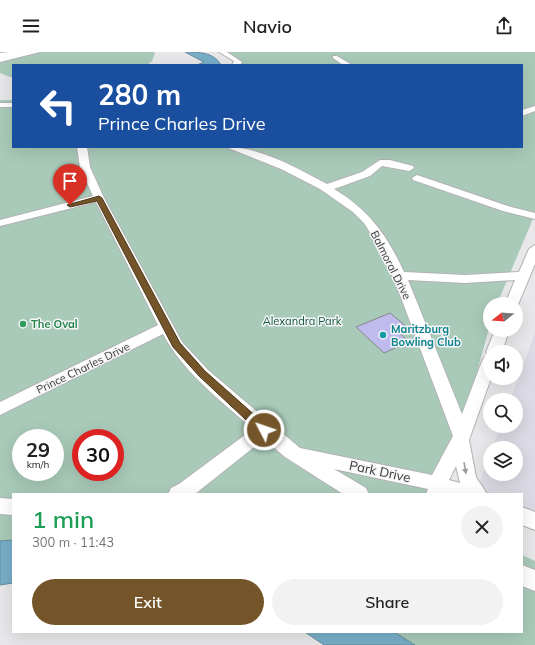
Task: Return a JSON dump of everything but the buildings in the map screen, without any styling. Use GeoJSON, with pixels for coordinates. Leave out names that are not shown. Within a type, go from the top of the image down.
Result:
{"type":"FeatureCollection","features":[{"type":"Feature","properties":{"kind":"main road"},"geometry":{"type":"LineString","coordinates":[[0,55],[8,52]]}},
{"type":"Feature","properties":{"kind":"main road"},"geometry":{"type":"LineString","coordinates":[[0,55],[24,52]]}},
{"type":"Feature","properties":{"kind":"street"},"geometry":{"type":"LineString","coordinates":[[0,60],[37,52]]}},
{"type":"Feature","properties":{"kind":"street"},"geometry":{"type":"LineString","coordinates":[[41,52],[47,52]]}},
{"type":"Feature","properties":{"kind":"street"},"geometry":{"type":"LineString","coordinates":[[222,52],[236,60],[238,62],[237,64]]}},
{"type":"Feature","properties":{"kind":"street"},"geometry":{"type":"LineString","coordinates":[[334,64],[335,54]]}},
{"type":"Feature","properties":{"kind":"street"},"geometry":{"type":"LineString","coordinates":[[335,54],[347,64]]}},
{"type":"Feature","properties":{"kind":"street"},"geometry":{"type":"LineString","coordinates":[[0,105],[12,105]]}},
{"type":"Feature","properties":{"kind":"street"},"geometry":{"type":"LineString","coordinates":[[523,113],[535,108]]}},
{"type":"Feature","properties":{"kind":"street","name":"Park Drive"},"geometry":{"type":"LineString","coordinates":[[82,148],[85,167],[99,198],[176,345],[202,374],[264,430],[291,452],[357,493]]}},
{"type":"Feature","properties":{"kind":"street","name":"Balmoral Drive"},"geometry":{"type":"LineString","coordinates":[[235,148],[278,164],[326,188],[345,200],[368,221],[399,276],[424,335],[461,437],[467,479],[475,493]]}},
{"type":"Feature","properties":{"kind":"street"},"geometry":{"type":"LineString","coordinates":[[326,188],[366,174],[380,163],[390,163],[409,168]]}},
{"type":"Feature","properties":{"kind":"street"},"geometry":{"type":"LineString","coordinates":[[417,178],[507,209],[535,216]]}},
{"type":"Feature","properties":{"kind":"street"},"geometry":{"type":"LineString","coordinates":[[0,223],[99,198]]}},
{"type":"Feature","properties":{"kind":"street"},"geometry":{"type":"LineString","coordinates":[[515,297],[535,249]]}},
{"type":"Feature","properties":{"kind":"street"},"geometry":{"type":"LineString","coordinates":[[399,276],[465,279],[523,276]]}},
{"type":"Feature","properties":{"kind":"street","name":"Prince Charles Drive"},"geometry":{"type":"LineString","coordinates":[[0,409],[166,327]]}},
{"type":"Feature","properties":{"kind":"street"},"geometry":{"type":"LineString","coordinates":[[438,489],[441,476],[461,437],[483,379]]}},
{"type":"Feature","properties":{"kind":"street"},"geometry":{"type":"LineString","coordinates":[[180,493],[264,430]]}},
{"type":"Feature","properties":{"kind":"street","name":"Park Drive"},"geometry":{"type":"LineString","coordinates":[[291,452],[438,489],[461,493]]}},
{"type":"Feature","properties":{"kind":"street"},"geometry":{"type":"LineString","coordinates":[[0,506],[12,507]]}},
{"type":"Feature","properties":{"kind":"street"},"geometry":{"type":"LineString","coordinates":[[523,516],[535,521]]}},
{"type":"Feature","properties":{"kind":"street"},"geometry":{"type":"LineString","coordinates":[[523,575],[535,581]]}},
{"type":"Feature","properties":{"kind":"shaded area"},"geometry":{"type":"Polygon","coordinates":[[[535,333],[535,514],[523,509],[523,493],[484,493],[477,490],[483,473],[483,481],[523,481],[523,441],[495,441],[498,433],[523,433],[523,393],[513,393],[516,385],[523,385],[523,365],[535,333]]]}},
{"type":"Feature","properties":{"kind":"green space"},"geometry":{"type":"Polygon","coordinates":[[[38,52],[155,53],[152,61],[148,64],[12,64],[12,78],[0,73],[0,59],[38,52]]]}},
{"type":"Feature","properties":{"kind":"green space","name":"Alexandra Park"},"geometry":{"type":"Polygon","coordinates":[[[227,52],[535,52],[535,214],[500,297],[483,297],[483,337],[487,337],[484,345],[483,345],[483,350],[448,475],[460,493],[12,493],[12,540],[0,541],[0,100],[12,100],[12,148],[523,148],[523,64],[234,64],[240,62],[227,52]]]}},
{"type":"Feature","properties":{"kind":"green space"},"geometry":{"type":"Polygon","coordinates":[[[523,555],[535,561],[535,645],[415,645],[396,633],[523,633],[523,555]]]}},
{"type":"Feature","properties":{"kind":"water"},"geometry":{"type":"Polygon","coordinates":[[[185,52],[210,55],[220,64],[199,64],[204,62],[185,52]]]}},
{"type":"Feature","properties":{"kind":"water"},"geometry":{"type":"Polygon","coordinates":[[[12,540],[12,583],[0,585],[0,541],[12,540]]]}},
{"type":"Feature","properties":{"kind":"water"},"geometry":{"type":"Polygon","coordinates":[[[306,633],[396,633],[415,645],[324,645],[306,633]]]}},
{"type":"Feature","properties":{"kind":"place","name":"The Oval"},"geometry":{"type":"Point","coordinates":[23,324]}},
{"type":"Feature","properties":{"kind":"place","name":"Maritzburg Bowling Club"},"geometry":{"type":"Point","coordinates":[383,335]}},
{"type":"Feature","properties":{"kind":"route"},"geometry":{"type":"LineString","coordinates":[[70,205],[99,198],[176,345],[202,374],[264,430]]}}]}
